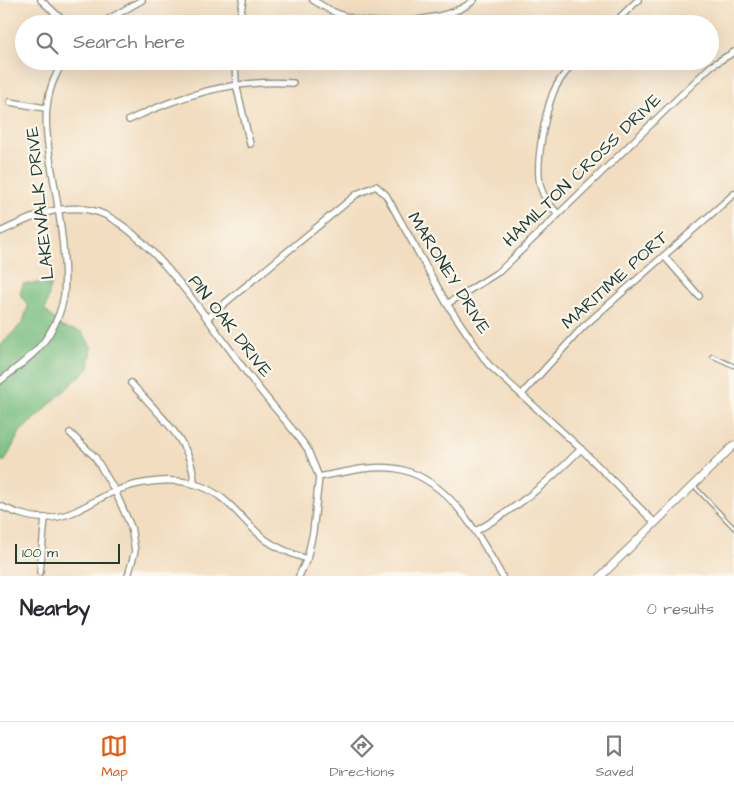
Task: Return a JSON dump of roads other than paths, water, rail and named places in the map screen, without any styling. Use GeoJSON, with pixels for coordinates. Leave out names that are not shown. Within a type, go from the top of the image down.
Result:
{"type":"FeatureCollection","features":[{"type":"Feature","properties":{"kind":"street"},"geometry":{"type":"LineString","coordinates":[[41,0],[57,15]]}},
{"type":"Feature","properties":{"kind":"street"},"geometry":{"type":"LineString","coordinates":[[116,15],[142,0]]}},
{"type":"Feature","properties":{"kind":"street"},"geometry":{"type":"LineString","coordinates":[[240,15],[242,0]]}},
{"type":"Feature","properties":{"kind":"street"},"geometry":{"type":"LineString","coordinates":[[313,0],[344,15]]}},
{"type":"Feature","properties":{"kind":"street"},"geometry":{"type":"LineString","coordinates":[[445,15],[474,0]]}},
{"type":"Feature","properties":{"kind":"street"},"geometry":{"type":"LineString","coordinates":[[623,15],[638,0]]}},
{"type":"Feature","properties":{"kind":"street","name":"HAMILTON CROSS DRIVE"},"geometry":{"type":"LineString","coordinates":[[719,61],[734,52]]}},
{"type":"Feature","properties":{"kind":"street","name":"LAKEWALK DRIVE"},"geometry":{"type":"LineString","coordinates":[[0,381],[36,352],[49,335],[58,316],[64,296],[64,275],[57,208],[46,142],[45,108],[50,87],[59,70]]}},
{"type":"Feature","properties":{"kind":"street"},"geometry":{"type":"LineString","coordinates":[[235,70],[236,84],[250,144]]}},
{"type":"Feature","properties":{"kind":"street"},"geometry":{"type":"LineString","coordinates":[[558,214],[548,202],[540,187],[540,160],[553,92],[568,70]]}},
{"type":"Feature","properties":{"kind":"street","name":"HAMILTON CROSS DRIVE"},"geometry":{"type":"LineString","coordinates":[[447,304],[495,275],[707,70]]}},
{"type":"Feature","properties":{"kind":"street"},"geometry":{"type":"LineString","coordinates":[[130,120],[188,95],[236,84],[269,81],[293,83]]}},
{"type":"Feature","properties":{"kind":"street"},"geometry":{"type":"LineString","coordinates":[[10,102],[45,108]]}},
{"type":"Feature","properties":{"kind":"street","name":"MARONEY DRIVE"},"geometry":{"type":"LineString","coordinates":[[206,318],[357,194],[376,186],[386,196],[447,304],[488,364],[581,449],[655,523]]}},
{"type":"Feature","properties":{"kind":"street","name":"MARITIME PORT"},"geometry":{"type":"LineString","coordinates":[[522,394],[582,327],[734,194]]}},
{"type":"Feature","properties":{"kind":"street","name":"PIN OAK DRIVE"},"geometry":{"type":"LineString","coordinates":[[0,232],[32,216],[57,208],[92,210],[119,222],[146,244],[308,448],[319,477],[314,532],[307,559],[300,576]]}},
{"type":"Feature","properties":{"kind":"street"},"geometry":{"type":"LineString","coordinates":[[664,256],[699,296]]}},
{"type":"Feature","properties":{"kind":"street"},"geometry":{"type":"LineString","coordinates":[[131,383],[185,446],[194,473],[194,484]]}},
{"type":"Feature","properties":{"kind":"street"},"geometry":{"type":"LineString","coordinates":[[70,433],[95,457],[115,492],[134,534],[135,550],[128,576]]}},
{"type":"Feature","properties":{"kind":"street"},"geometry":{"type":"LineString","coordinates":[[601,576],[734,445]]}},
{"type":"Feature","properties":{"kind":"street"},"geometry":{"type":"LineString","coordinates":[[476,531],[528,499],[581,449]]}},
{"type":"Feature","properties":{"kind":"street"},"geometry":{"type":"LineString","coordinates":[[319,477],[364,469],[401,470],[432,483],[476,531],[502,576]]}},
{"type":"Feature","properties":{"kind":"street"},"geometry":{"type":"LineString","coordinates":[[0,506],[23,516],[45,518],[74,513],[115,492],[145,483],[165,481],[194,484],[222,498],[241,514],[263,538],[277,548],[307,559]]}},
{"type":"Feature","properties":{"kind":"street"},"geometry":{"type":"LineString","coordinates":[[40,572],[45,518]]}},
{"type":"Feature","properties":{"kind":"lane"},"geometry":{"type":"LineString","coordinates":[[712,356],[734,366]]}},
{"type":"Feature","properties":{"kind":"lane"},"geometry":{"type":"LineString","coordinates":[[693,485],[734,528]]}}]}
